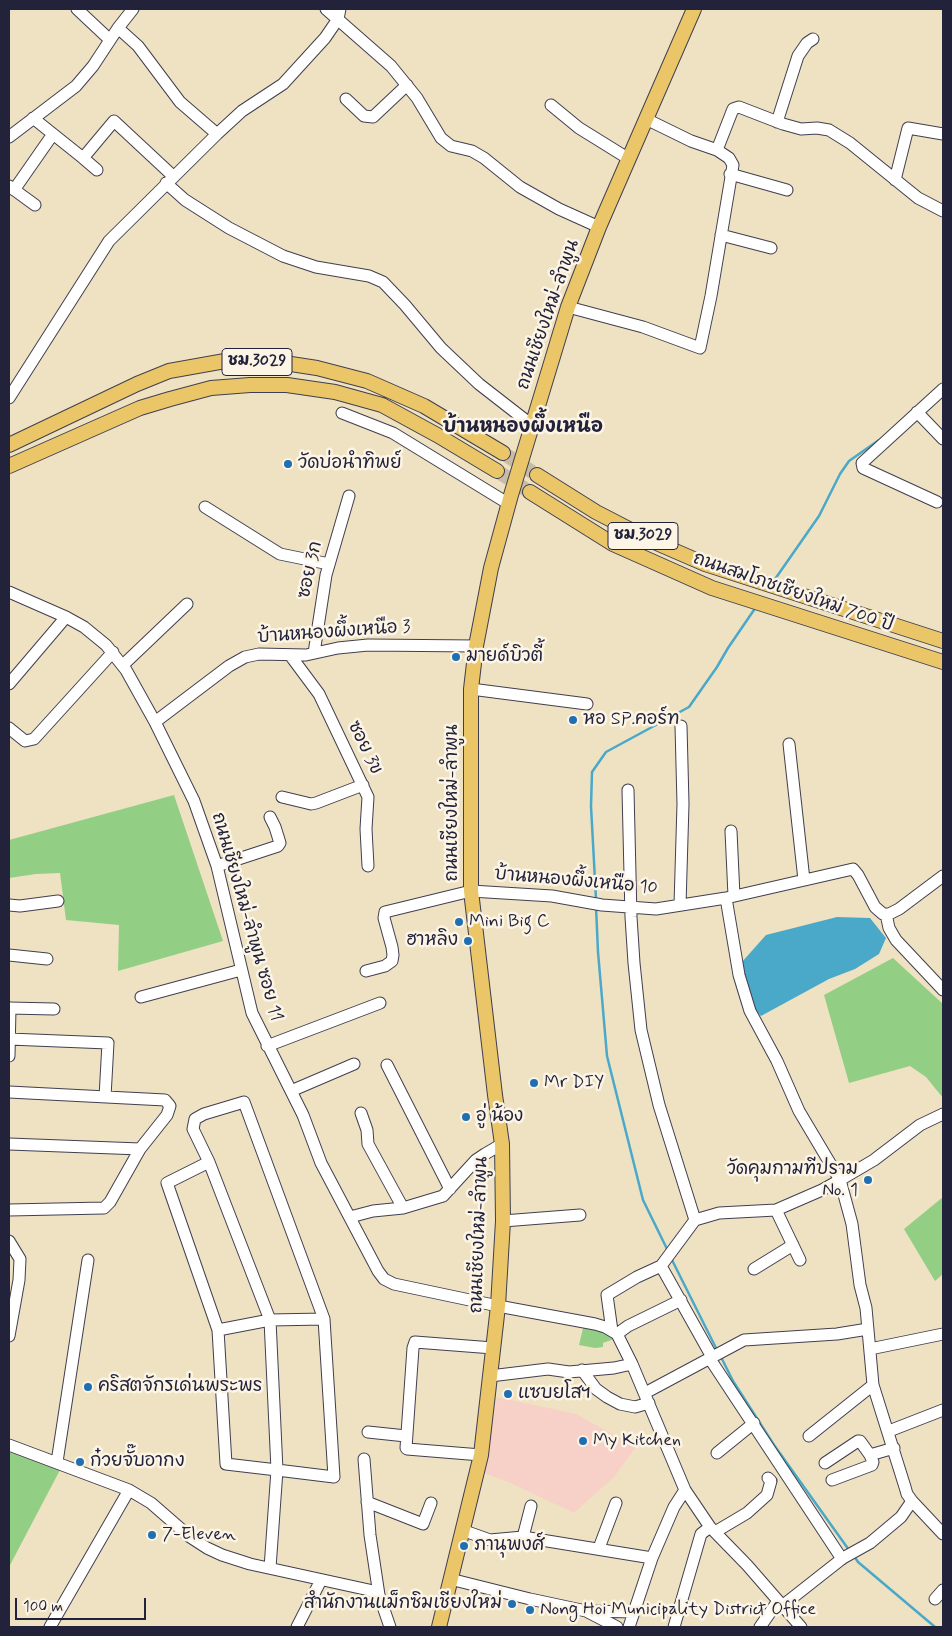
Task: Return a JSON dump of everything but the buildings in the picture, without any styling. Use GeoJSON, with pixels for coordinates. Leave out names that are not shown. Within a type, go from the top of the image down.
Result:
{"type":"FeatureCollection","features":[{"type":"Feature","properties":{"kind":"main road","name":"ถนนเชียงใหม่-ลำพูน"},"geometry":{"type":"LineString","coordinates":[[438,1627],[481,1455],[498,1306],[503,1221],[502,1144],[471,891],[472,689],[476,646],[491,568],[568,307],[599,227],[694,9]]}},
{"type":"Feature","properties":{"kind":"main road","name":"ชม.3029"},"geometry":{"type":"LineString","coordinates":[[9,445],[137,384],[168,372],[225,362],[278,362],[318,368],[367,381],[424,406],[502,453]]}},
{"type":"Feature","properties":{"kind":"main road","name":"ชม.3029"},"geometry":{"type":"LineString","coordinates":[[9,466],[140,408],[162,401],[211,388],[287,385],[335,392],[382,405],[497,471]]}},
{"type":"Feature","properties":{"kind":"main road","name":"ถนนสมโภชเชียงใหม่ 700 ปี"},"geometry":{"type":"LineString","coordinates":[[537,475],[596,512],[652,541],[705,564],[943,642]]}},
{"type":"Feature","properties":{"kind":"main road","name":"ถนนสมโภชเชียงใหม่ 700 ปี"},"geometry":{"type":"LineString","coordinates":[[530,492],[613,544],[712,588],[943,662]]}},
{"type":"Feature","properties":{"kind":"street"},"geometry":{"type":"LineString","coordinates":[[9,138],[76,86],[93,66],[133,9]]}},
{"type":"Feature","properties":{"kind":"street"},"geometry":{"type":"LineString","coordinates":[[326,9],[339,14],[391,66],[407,85],[442,138],[451,146],[472,151],[520,186],[560,209],[599,227]]}},
{"type":"Feature","properties":{"kind":"street"},"geometry":{"type":"LineString","coordinates":[[80,10],[110,40]]}},
{"type":"Feature","properties":{"kind":"street"},"geometry":{"type":"LineString","coordinates":[[9,398],[109,241],[170,179],[242,111],[283,84],[325,38],[339,14]]}},
{"type":"Feature","properties":{"kind":"street"},"geometry":{"type":"LineString","coordinates":[[118,28],[138,46],[180,102],[217,134]]}},
{"type":"Feature","properties":{"kind":"street"},"geometry":{"type":"LineString","coordinates":[[777,122],[798,56],[807,43],[813,39]]}},
{"type":"Feature","properties":{"kind":"street"},"geometry":{"type":"LineString","coordinates":[[346,99],[364,116],[373,117],[407,85]]}},
{"type":"Feature","properties":{"kind":"street"},"geometry":{"type":"LineString","coordinates":[[551,105],[579,128],[629,159]]}},
{"type":"Feature","properties":{"kind":"street"},"geometry":{"type":"LineString","coordinates":[[717,150],[733,109],[739,107],[801,129],[817,128],[828,130],[850,143],[918,198],[943,211]]}},
{"type":"Feature","properties":{"kind":"street"},"geometry":{"type":"LineString","coordinates":[[33,118],[97,170]]}},
{"type":"Feature","properties":{"kind":"street"},"geometry":{"type":"LineString","coordinates":[[568,307],[643,327],[700,348],[732,169],[729,158],[717,150],[691,141],[646,119]]}},
{"type":"Feature","properties":{"kind":"street"},"geometry":{"type":"LineString","coordinates":[[83,158],[114,121],[170,179],[185,200],[229,228],[283,256],[316,267],[369,276],[383,282],[441,348],[480,384],[532,426]]}},
{"type":"Feature","properties":{"kind":"street"},"geometry":{"type":"LineString","coordinates":[[895,180],[908,128],[943,134]]}},
{"type":"Feature","properties":{"kind":"street"},"geometry":{"type":"LineString","coordinates":[[35,205],[11,188],[53,134]]}},
{"type":"Feature","properties":{"kind":"street"},"geometry":{"type":"LineString","coordinates":[[732,169],[787,190]]}},
{"type":"Feature","properties":{"kind":"street"},"geometry":{"type":"LineString","coordinates":[[721,235],[771,248]]}},
{"type":"Feature","properties":{"kind":"street"},"geometry":{"type":"LineString","coordinates":[[937,502],[863,468],[862,464],[943,389]]}},
{"type":"Feature","properties":{"kind":"street"},"geometry":{"type":"LineString","coordinates":[[917,412],[943,439]]}},
{"type":"Feature","properties":{"kind":"street"},"geometry":{"type":"LineString","coordinates":[[342,413],[393,433],[509,504]]}},
{"type":"Feature","properties":{"kind":"street","name":"ซอย 3ก"},"geometry":{"type":"LineString","coordinates":[[314,653],[329,564],[350,496]]}},
{"type":"Feature","properties":{"kind":"street"},"geometry":{"type":"LineString","coordinates":[[204,507],[280,554],[329,564]]}},
{"type":"Feature","properties":{"kind":"street","name":"ถนนเชียงใหม่-ลำพูน ซอย 11"},"geometry":{"type":"LineString","coordinates":[[9,592],[84,627],[113,652],[123,665],[155,722],[194,801],[217,866],[252,1013],[303,1116],[321,1163],[384,1279],[394,1284],[595,1324],[614,1332]]}},
{"type":"Feature","properties":{"kind":"street"},"geometry":{"type":"LineString","coordinates":[[123,665],[187,604]]}},
{"type":"Feature","properties":{"kind":"street"},"geometry":{"type":"LineString","coordinates":[[9,684],[66,617]]}},
{"type":"Feature","properties":{"kind":"street","name":"บ้านหนองผึ้งเหนือ 3"},"geometry":{"type":"LineString","coordinates":[[155,722],[229,666],[245,657],[259,654],[306,655],[338,648],[368,645],[476,646]]}},
{"type":"Feature","properties":{"kind":"street"},"geometry":{"type":"LineString","coordinates":[[9,728],[25,741],[34,739],[113,652]]}},
{"type":"Feature","properties":{"kind":"street","name":"ซอย 3ข"},"geometry":{"type":"LineString","coordinates":[[290,656],[319,694],[368,797],[366,829],[368,866]]}},
{"type":"Feature","properties":{"kind":"street"},"geometry":{"type":"LineString","coordinates":[[472,689],[586,704]]}},
{"type":"Feature","properties":{"kind":"street"},"geometry":{"type":"LineString","coordinates":[[680,905],[683,804],[681,726]]}},
{"type":"Feature","properties":{"kind":"street"},"geometry":{"type":"LineString","coordinates":[[788,744],[804,880]]}},
{"type":"Feature","properties":{"kind":"street"},"geometry":{"type":"LineString","coordinates":[[282,798],[311,804],[363,786]]}},
{"type":"Feature","properties":{"kind":"street"},"geometry":{"type":"LineString","coordinates":[[628,790],[631,908],[634,963],[641,1030],[658,1105],[695,1220]]}},
{"type":"Feature","properties":{"kind":"street"},"geometry":{"type":"LineString","coordinates":[[217,866],[278,846],[280,843],[270,817]]}},
{"type":"Feature","properties":{"kind":"street"},"geometry":{"type":"LineString","coordinates":[[731,831],[730,897],[739,975],[750,1011],[777,1061],[799,1111],[840,1180],[852,1224],[868,1329],[874,1385],[907,1494],[943,1534]]}},
{"type":"Feature","properties":{"kind":"street","name":"บ้านหนองผึ้งเหนือ 10"},"geometry":{"type":"LineString","coordinates":[[366,971],[385,966],[392,961],[392,947],[384,918],[385,912],[471,891],[552,896],[602,905],[656,909],[730,897],[854,869],[875,907],[880,912],[886,914]]}},
{"type":"Feature","properties":{"kind":"street"},"geometry":{"type":"LineString","coordinates":[[943,876],[899,909],[886,914],[896,940],[943,990]]}},
{"type":"Feature","properties":{"kind":"street"},"geometry":{"type":"LineString","coordinates":[[9,905],[20,906],[58,901]]}},
{"type":"Feature","properties":{"kind":"street"},"geometry":{"type":"LineString","coordinates":[[9,955],[47,959]]}},
{"type":"Feature","properties":{"kind":"street"},"geometry":{"type":"LineString","coordinates":[[141,997],[241,970]]}},
{"type":"Feature","properties":{"kind":"street"},"geometry":{"type":"LineString","coordinates":[[267,1046],[380,1003]]}},
{"type":"Feature","properties":{"kind":"street"},"geometry":{"type":"LineString","coordinates":[[9,1056],[9,1008],[54,1009]]}},
{"type":"Feature","properties":{"kind":"street"},"geometry":{"type":"LineString","coordinates":[[9,1039],[108,1043],[105,1097]]}},
{"type":"Feature","properties":{"kind":"street"},"geometry":{"type":"LineString","coordinates":[[291,1092],[354,1064]]}},
{"type":"Feature","properties":{"kind":"street"},"geometry":{"type":"LineString","coordinates":[[387,1065],[450,1189]]}},
{"type":"Feature","properties":{"kind":"street"},"geometry":{"type":"LineString","coordinates":[[9,1092],[165,1100],[170,1106],[167,1116],[140,1149],[110,1202],[104,1208],[9,1210]]}},
{"type":"Feature","properties":{"kind":"street"},"geometry":{"type":"LineString","coordinates":[[209,1162],[167,1183],[218,1330],[226,1464],[277,1470],[334,1477],[324,1319],[244,1102],[204,1114],[195,1119],[193,1129],[209,1162],[270,1320],[277,1470],[270,1568]]}},
{"type":"Feature","properties":{"kind":"street"},"geometry":{"type":"LineString","coordinates":[[361,1113],[367,1130],[368,1144],[403,1208]]}},
{"type":"Feature","properties":{"kind":"street"},"geometry":{"type":"LineString","coordinates":[[801,1627],[747,1564],[712,1529],[685,1490],[632,1364],[614,1332],[606,1295],[637,1277],[662,1266],[695,1220],[719,1212],[776,1210],[840,1180],[874,1160],[920,1125],[943,1114]]}},
{"type":"Feature","properties":{"kind":"street"},"geometry":{"type":"LineString","coordinates":[[9,1144],[140,1149]]}},
{"type":"Feature","properties":{"kind":"street"},"geometry":{"type":"LineString","coordinates":[[350,1216],[373,1210],[403,1208],[443,1196],[476,1160],[502,1144]]}},
{"type":"Feature","properties":{"kind":"street"},"geometry":{"type":"LineString","coordinates":[[776,1210],[800,1260]]}},
{"type":"Feature","properties":{"kind":"street"},"geometry":{"type":"LineString","coordinates":[[503,1221],[580,1216]]}},
{"type":"Feature","properties":{"kind":"street"},"geometry":{"type":"LineString","coordinates":[[9,1241],[20,1259],[14,1280],[9,1336]]}},
{"type":"Feature","properties":{"kind":"street"},"geometry":{"type":"LineString","coordinates":[[754,1269],[793,1245]]}},
{"type":"Feature","properties":{"kind":"street"},"geometry":{"type":"LineString","coordinates":[[57,1462],[88,1260]]}},
{"type":"Feature","properties":{"kind":"street"},"geometry":{"type":"LineString","coordinates":[[662,1266],[682,1300],[711,1358],[842,1558]]}},
{"type":"Feature","properties":{"kind":"street"},"geometry":{"type":"LineString","coordinates":[[614,1332],[682,1300]]}},
{"type":"Feature","properties":{"kind":"street"},"geometry":{"type":"LineString","coordinates":[[218,1330],[270,1320],[324,1319]]}},
{"type":"Feature","properties":{"kind":"street"},"geometry":{"type":"LineString","coordinates":[[582,1370],[596,1388],[607,1397],[620,1404],[635,1407],[711,1358],[744,1340],[837,1334],[868,1329]]}},
{"type":"Feature","properties":{"kind":"street"},"geometry":{"type":"LineString","coordinates":[[870,1349],[943,1334]]}},
{"type":"Feature","properties":{"kind":"street"},"geometry":{"type":"LineString","coordinates":[[481,1455],[406,1448],[413,1348],[416,1342],[493,1348]]}},
{"type":"Feature","properties":{"kind":"street"},"geometry":{"type":"LineString","coordinates":[[490,1376],[548,1369],[569,1372],[614,1368],[632,1364]]}},
{"type":"Feature","properties":{"kind":"street"},"geometry":{"type":"LineString","coordinates":[[810,1436],[874,1385]]}},
{"type":"Feature","properties":{"kind":"street"},"geometry":{"type":"LineString","coordinates":[[889,1431],[943,1410]]}},
{"type":"Feature","properties":{"kind":"street"},"geometry":{"type":"LineString","coordinates":[[717,1453],[754,1423]]}},
{"type":"Feature","properties":{"kind":"street"},"geometry":{"type":"LineString","coordinates":[[368,1432],[406,1436]]}},
{"type":"Feature","properties":{"kind":"street"},"geometry":{"type":"LineString","coordinates":[[825,1463],[858,1440],[873,1462],[872,1465],[832,1480]]}},
{"type":"Feature","properties":{"kind":"street"},"geometry":{"type":"LineString","coordinates":[[9,1445],[129,1490],[151,1503],[190,1537],[207,1548],[250,1564],[369,1590],[379,1595]]}},
{"type":"Feature","properties":{"kind":"street"},"geometry":{"type":"LineString","coordinates":[[870,1455],[894,1448]]}},
{"type":"Feature","properties":{"kind":"street"},"geometry":{"type":"LineString","coordinates":[[364,1459],[370,1535],[379,1595],[390,1627]]}},
{"type":"Feature","properties":{"kind":"street"},"geometry":{"type":"LineString","coordinates":[[674,1627],[701,1534],[747,1513],[766,1495],[771,1481],[768,1478]]}},
{"type":"Feature","properties":{"kind":"street"},"geometry":{"type":"LineString","coordinates":[[50,1627],[129,1490]]}},
{"type":"Feature","properties":{"kind":"street"},"geometry":{"type":"LineString","coordinates":[[629,1627],[652,1558],[674,1507],[685,1490]]}},
{"type":"Feature","properties":{"kind":"street"},"geometry":{"type":"LineString","coordinates":[[760,1627],[780,1603],[842,1558],[870,1543],[901,1517],[912,1501]]}},
{"type":"Feature","properties":{"kind":"street"},"geometry":{"type":"LineString","coordinates":[[367,1502],[422,1524],[431,1503]]}},
{"type":"Feature","properties":{"kind":"street"},"geometry":{"type":"LineString","coordinates":[[598,1548],[616,1503]]}},
{"type":"Feature","properties":{"kind":"street"},"geometry":{"type":"LineString","coordinates":[[523,1536],[532,1506]]}},
{"type":"Feature","properties":{"kind":"street"},"geometry":{"type":"LineString","coordinates":[[462,1530],[490,1540],[523,1536],[652,1558]]}},
{"type":"Feature","properties":{"kind":"street"},"geometry":{"type":"LineString","coordinates":[[450,1579],[586,1611],[634,1612]]}},
{"type":"Feature","properties":{"kind":"street"},"geometry":{"type":"LineString","coordinates":[[296,1627],[320,1580]]}},
{"type":"Feature","properties":{"kind":"street"},"geometry":{"type":"LineString","coordinates":[[935,1599],[943,1590]]}},
{"type":"Feature","properties":{"kind":"street"},"geometry":{"type":"LineString","coordinates":[[586,1611],[617,1627]]}},
{"type":"Feature","properties":{"kind":"shaded area"},"geometry":{"type":"Polygon","coordinates":[[[497,1397],[576,1414],[636,1447],[614,1477],[574,1513],[508,1482],[484,1473],[497,1397]]]}},
{"type":"Feature","properties":{"kind":"green space"},"geometry":{"type":"Polygon","coordinates":[[[174,795],[223,941],[118,971],[119,925],[66,920],[60,873],[9,878],[9,840],[174,795]]]}},
{"type":"Feature","properties":{"kind":"green space"},"geometry":{"type":"Polygon","coordinates":[[[893,958],[943,1004],[943,1098],[926,1077],[910,1066],[849,1083],[824,995],[893,958]]]}},
{"type":"Feature","properties":{"kind":"green space"},"geometry":{"type":"Polygon","coordinates":[[[943,1197],[943,1274],[935,1281],[904,1229],[943,1197]]]}},
{"type":"Feature","properties":{"kind":"green space"},"geometry":{"type":"Polygon","coordinates":[[[584,1324],[606,1326],[614,1339],[603,1343],[603,1347],[595,1348],[579,1345],[584,1324]]]}},
{"type":"Feature","properties":{"kind":"green space"},"geometry":{"type":"Polygon","coordinates":[[[9,1450],[60,1470],[9,1567],[9,1450]]]}},
{"type":"Feature","properties":{"kind":"water"},"geometry":{"type":"Polygon","coordinates":[[[837,917],[870,918],[886,938],[879,954],[855,969],[829,979],[761,1016],[752,1007],[742,962],[766,935],[837,917]]]}},
{"type":"Feature","properties":{"kind":"waterway"},"geometry":{"type":"LineString","coordinates":[[773,582],[819,516],[840,474],[849,461],[879,440]]}},
{"type":"Feature","properties":{"kind":"waterway"},"geometry":{"type":"LineString","coordinates":[[596,899],[591,806],[592,772],[606,752],[689,707],[756,607]]}},
{"type":"Feature","properties":{"kind":"waterway"},"geometry":{"type":"LineString","coordinates":[[596,907],[607,1056],[643,1200],[668,1251]]}},
{"type":"Feature","properties":{"kind":"waterway"},"geometry":{"type":"LineString","coordinates":[[671,1258],[717,1350]]}},
{"type":"Feature","properties":{"kind":"waterway"},"geometry":{"type":"LineString","coordinates":[[721,1357],[733,1381],[774,1445],[849,1550]]}},
{"type":"Feature","properties":{"kind":"waterway"},"geometry":{"type":"LineString","coordinates":[[854,1556],[858,1562],[935,1627]]}},
{"type":"Feature","properties":{"kind":"tunnel"},"geometry":{"type":"LineString","coordinates":[[503,453],[537,475]]}},
{"type":"Feature","properties":{"kind":"tunnel"},"geometry":{"type":"LineString","coordinates":[[497,471],[530,492]]}},
{"type":"Feature","properties":{"kind":"place","name":"วัดบ่อนำทิพย์"},"geometry":{"type":"Point","coordinates":[288,464]}},
{"type":"Feature","properties":{"kind":"place","name":"มายด์บิวตี้"},"geometry":{"type":"Point","coordinates":[456,657]}},
{"type":"Feature","properties":{"kind":"place","name":"หอ SP.คอร์ท"},"geometry":{"type":"Point","coordinates":[573,720]}},
{"type":"Feature","properties":{"kind":"place","name":"Mini Big C"},"geometry":{"type":"Point","coordinates":[459,922]}},
{"type":"Feature","properties":{"kind":"place","name":"ฮาหลิง"},"geometry":{"type":"Point","coordinates":[468,941]}},
{"type":"Feature","properties":{"kind":"place","name":"Mr DIY"},"geometry":{"type":"Point","coordinates":[534,1083]}},
{"type":"Feature","properties":{"kind":"place","name":"อู่ น้อง"},"geometry":{"type":"Point","coordinates":[466,1117]}},
{"type":"Feature","properties":{"kind":"place","name":"วัดคุมกามทีปราม No. 1"},"geometry":{"type":"Point","coordinates":[868,1180]}},
{"type":"Feature","properties":{"kind":"place","name":"คริสตจักรเด่นพระพร"},"geometry":{"type":"Point","coordinates":[88,1387]}},
{"type":"Feature","properties":{"kind":"place","name":"แซบยโสฯ"},"geometry":{"type":"Point","coordinates":[508,1394]}},
{"type":"Feature","properties":{"kind":"place","name":"My Kitchen"},"geometry":{"type":"Point","coordinates":[583,1441]}},
{"type":"Feature","properties":{"kind":"place","name":"ก๋วยจั๊บอากง"},"geometry":{"type":"Point","coordinates":[80,1462]}},
{"type":"Feature","properties":{"kind":"place","name":"7-Eleven"},"geometry":{"type":"Point","coordinates":[152,1535]}},
{"type":"Feature","properties":{"kind":"place","name":"ภานุพงศ์"},"geometry":{"type":"Point","coordinates":[464,1546]}},
{"type":"Feature","properties":{"kind":"place","name":"สำนักงานแม็กซิมเชียงใหม่"},"geometry":{"type":"Point","coordinates":[512,1604]}},
{"type":"Feature","properties":{"kind":"place","name":"Nong Hoi Municipality District Office"},"geometry":{"type":"Point","coordinates":[530,1610]}},
{"type":"Feature","properties":{"kind":"district","name":"บ้านหนองผึ้งเหนือ"},"geometry":{"type":"Point","coordinates":[523,428]}}]}
